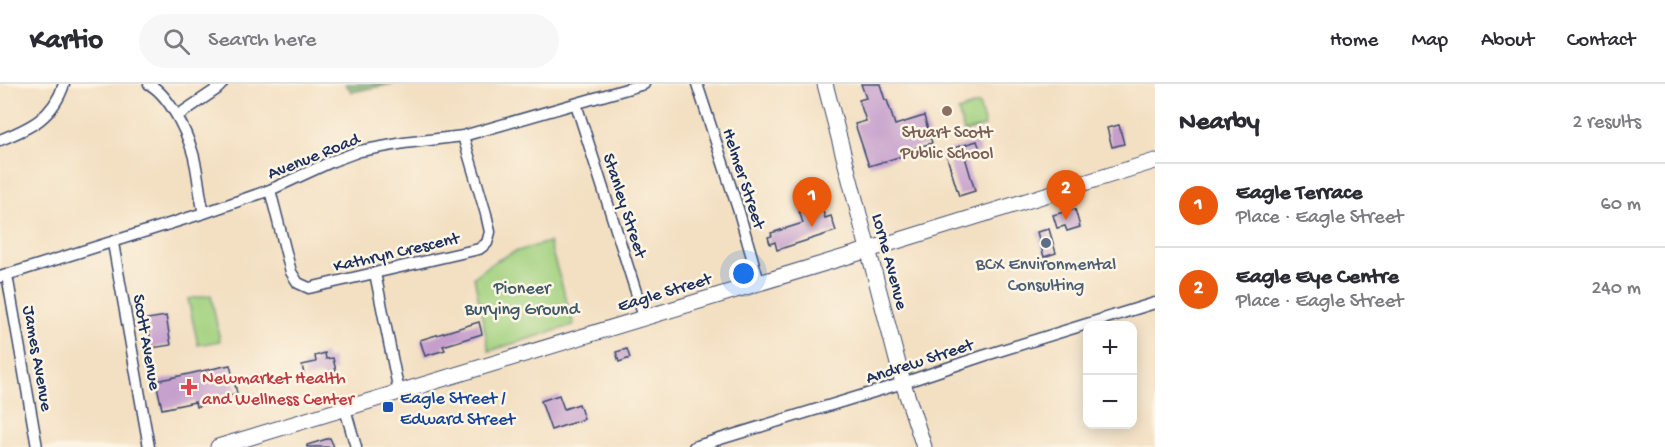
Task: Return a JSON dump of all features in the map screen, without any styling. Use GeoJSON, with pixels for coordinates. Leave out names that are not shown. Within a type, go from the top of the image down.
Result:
{"type":"FeatureCollection","features":[{"type":"Feature","properties":{"kind":"main road","name":"Lorne Avenue"},"geometry":{"type":"LineString","coordinates":[[825,84],[903,383],[924,447]]}},
{"type":"Feature","properties":{"kind":"main road","name":"Eagle Street"},"geometry":{"type":"LineString","coordinates":[[218,447],[1155,161]]}},
{"type":"Feature","properties":{"kind":"street"},"geometry":{"type":"LineString","coordinates":[[0,140],[42,119],[50,111],[64,84]]}},
{"type":"Feature","properties":{"kind":"street"},"geometry":{"type":"LineString","coordinates":[[149,84],[164,97],[177,116],[196,167],[204,213]]}},
{"type":"Feature","properties":{"kind":"street"},"geometry":{"type":"LineString","coordinates":[[177,116],[222,84]]}},
{"type":"Feature","properties":{"kind":"street","name":"Avenue Road"},"geometry":{"type":"LineString","coordinates":[[4,276],[113,243],[270,190],[360,151],[463,136],[644,84]]}},
{"type":"Feature","properties":{"kind":"street","name":"Helmer Street"},"geometry":{"type":"LineString","coordinates":[[697,84],[739,212],[759,282]]}},
{"type":"Feature","properties":{"kind":"street","name":"Stanley Street"},"geometry":{"type":"LineString","coordinates":[[576,104],[644,317]]}},
{"type":"Feature","properties":{"kind":"street","name":"Kathryn Crescent"},"geometry":{"type":"LineString","coordinates":[[270,190],[291,272],[298,283],[309,288],[479,249],[487,243],[490,232],[463,136]]}},
{"type":"Feature","properties":{"kind":"street","name":"Scott Avenue"},"geometry":{"type":"LineString","coordinates":[[113,243],[149,447]]}},
{"type":"Feature","properties":{"kind":"street"},"geometry":{"type":"LineString","coordinates":[[375,273],[399,392]]}},
{"type":"Feature","properties":{"kind":"street","name":"James Avenue"},"geometry":{"type":"LineString","coordinates":[[4,276],[38,447]]}},
{"type":"Feature","properties":{"kind":"street","name":"Andrew Street"},"geometry":{"type":"LineString","coordinates":[[694,447],[1155,303]]}},
{"type":"Feature","properties":{"kind":"street"},"geometry":{"type":"LineString","coordinates":[[345,409],[356,447]]}},
{"type":"Feature","properties":{"kind":"green space"},"geometry":{"type":"Polygon","coordinates":[[[345,84],[392,84],[352,92],[345,84]]]}},
{"type":"Feature","properties":{"kind":"green space"},"geometry":{"type":"Polygon","coordinates":[[[979,104],[985,126],[964,132],[958,111],[979,104]]]}},
{"type":"Feature","properties":{"kind":"green space","name":"Pioneer Burying Ground"},"geometry":{"type":"Polygon","coordinates":[[[549,242],[574,325],[489,351],[474,277],[494,262],[514,252],[549,242]]]}},
{"type":"Feature","properties":{"kind":"green space"},"geometry":{"type":"Polygon","coordinates":[[[211,295],[220,341],[198,345],[188,299],[211,295]]]}},
{"type":"Feature","properties":{"kind":"building"},"geometry":{"type":"Polygon","coordinates":[[[861,84],[880,84],[895,125],[924,116],[932,143],[901,152],[902,156],[869,166],[855,124],[866,121],[859,100],[866,98],[861,84]]]}},
{"type":"Feature","properties":{"kind":"building"},"geometry":{"type":"Polygon","coordinates":[[[1119,125],[1124,144],[1112,147],[1107,128],[1119,125]]]}},
{"type":"Feature","properties":{"kind":"building"},"geometry":{"type":"Polygon","coordinates":[[[977,141],[981,152],[965,157],[975,191],[959,196],[945,151],[977,141]]]}},
{"type":"Feature","properties":{"kind":"building"},"geometry":{"type":"Polygon","coordinates":[[[820,201],[825,218],[831,216],[836,231],[777,250],[775,242],[770,244],[768,237],[772,236],[771,233],[803,223],[798,208],[820,201]]]}},
{"type":"Feature","properties":{"kind":"building"},"geometry":{"type":"Polygon","coordinates":[[[1075,209],[1080,227],[1067,231],[1065,226],[1057,228],[1053,215],[1075,209]]]}},
{"type":"Feature","properties":{"kind":"building","name":"BCX Environmental Consulting"},"geometry":{"type":"Polygon","coordinates":[[[1049,229],[1056,253],[1044,257],[1037,232],[1049,229]]]}},
{"type":"Feature","properties":{"kind":"building"},"geometry":{"type":"Polygon","coordinates":[[[166,316],[171,345],[152,348],[147,319],[166,316]]]}},
{"type":"Feature","properties":{"kind":"building"},"geometry":{"type":"Polygon","coordinates":[[[479,322],[482,334],[443,346],[445,350],[425,356],[420,340],[479,322]]]}},
{"type":"Feature","properties":{"kind":"building"},"geometry":{"type":"Polygon","coordinates":[[[627,349],[630,358],[619,362],[616,352],[627,349]]]}},
{"type":"Feature","properties":{"kind":"building"},"geometry":{"type":"Polygon","coordinates":[[[325,353],[326,359],[333,358],[336,371],[330,372],[331,378],[322,381],[321,375],[305,379],[302,365],[316,362],[315,356],[325,353]]]}},
{"type":"Feature","properties":{"kind":"building"},"geometry":{"type":"Polygon","coordinates":[[[230,365],[237,393],[196,407],[195,402],[162,409],[156,381],[230,365]]]}},
{"type":"Feature","properties":{"kind":"building"},"geometry":{"type":"Polygon","coordinates":[[[559,395],[564,409],[579,404],[584,419],[551,430],[541,401],[559,395]]]}},
{"type":"Feature","properties":{"kind":"building"},"geometry":{"type":"Polygon","coordinates":[[[330,438],[334,447],[307,447],[307,445],[330,438]]]}},
{"type":"Feature","properties":{"kind":"place","name":"Stuart Scott Public School"},"geometry":{"type":"Point","coordinates":[947,111]}},
{"type":"Feature","properties":{"kind":"place","name":"Eagle Eye Centre"},"geometry":{"type":"Point","coordinates":[1066,220]}},
{"type":"Feature","properties":{"kind":"place","name":"Eagle Terrace"},"geometry":{"type":"Point","coordinates":[812,227]}},
{"type":"Feature","properties":{"kind":"place","name":"BCX Environmental Consulting"},"geometry":{"type":"Point","coordinates":[1046,243]}},
{"type":"Feature","properties":{"kind":"place","name":"Newmarket Health and Wellness Center"},"geometry":{"type":"Point","coordinates":[189,387]}},
{"type":"Feature","properties":{"kind":"place","name":"Eagle Street / Edward Street"},"geometry":{"type":"Point","coordinates":[388,407]}}]}
